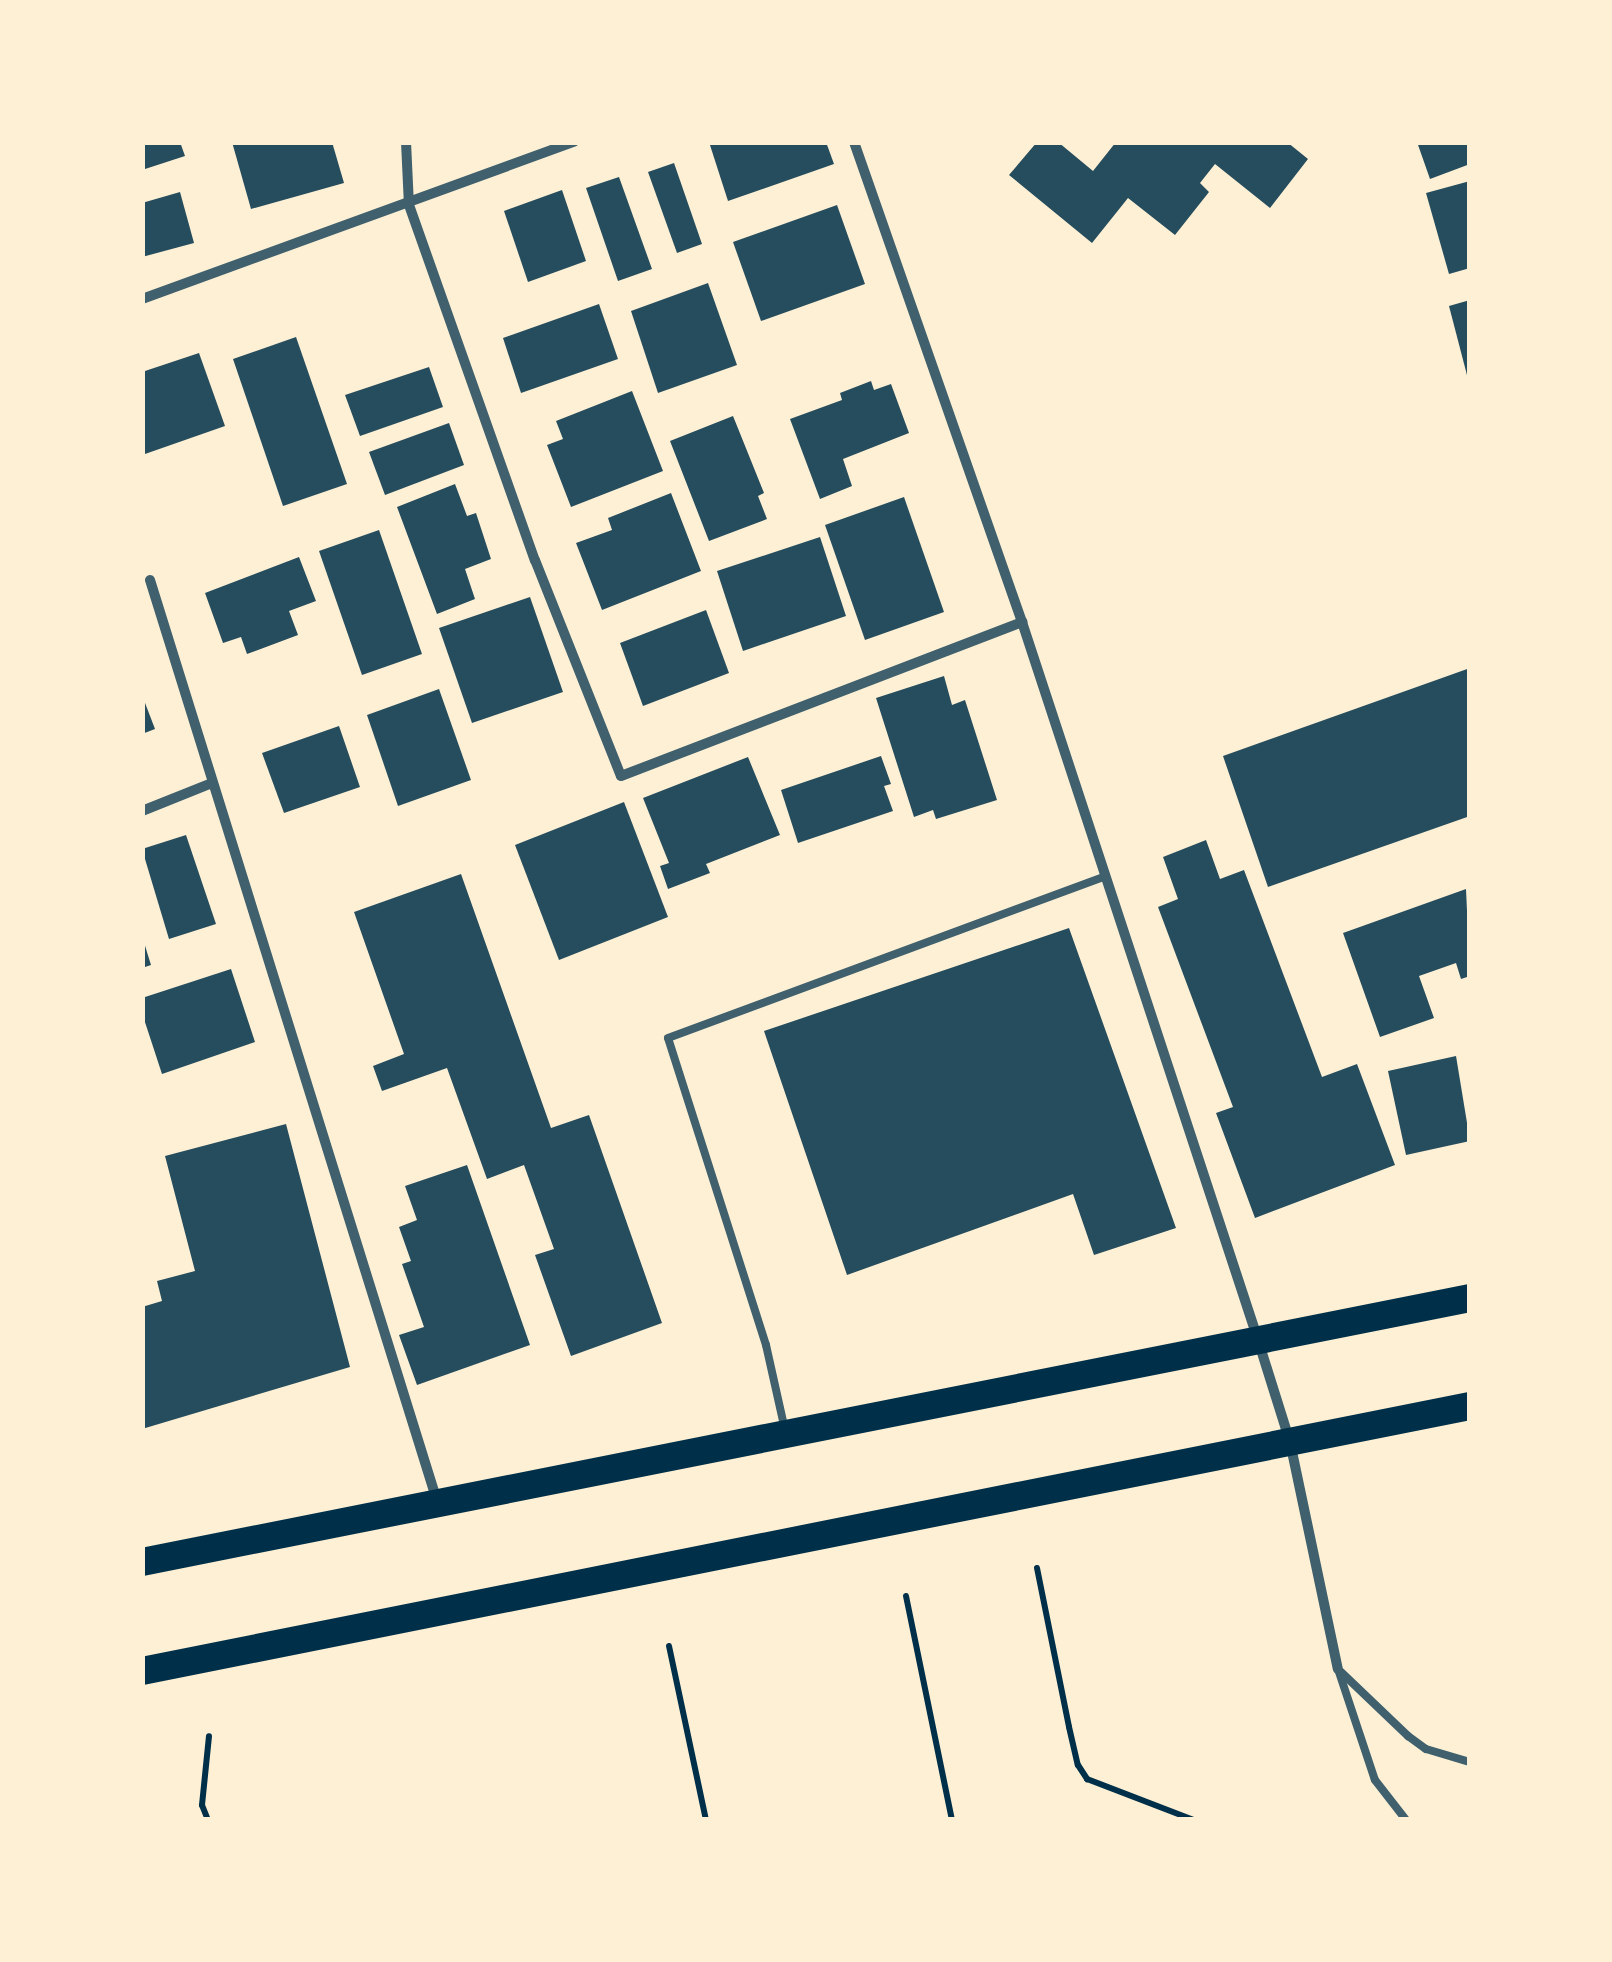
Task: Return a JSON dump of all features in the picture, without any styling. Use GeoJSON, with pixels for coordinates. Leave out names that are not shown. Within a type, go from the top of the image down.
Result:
{"type":"FeatureCollection","features":[{"type":"Feature","properties":{"kind":"highway"},"geometry":{"type":"LineString","coordinates":[[142,1562],[1470,1298]]}},
{"type":"Feature","properties":{"kind":"highway"},"geometry":{"type":"LineString","coordinates":[[142,1670],[1470,1406]]}},
{"type":"Feature","properties":{"kind":"street"},"geometry":{"type":"LineString","coordinates":[[406,142],[409,205],[535,560],[621,776],[1022,622]]}},
{"type":"Feature","properties":{"kind":"street"},"geometry":{"type":"LineString","coordinates":[[142,298],[409,205],[574,142]]}},
{"type":"Feature","properties":{"kind":"street"},"geometry":{"type":"LineString","coordinates":[[854,142],[1022,622],[1258,1340],[1290,1442],[1338,1668]]}},
{"type":"Feature","properties":{"kind":"street"},"geometry":{"type":"LineString","coordinates":[[150,580],[438,1504]]}},
{"type":"Feature","properties":{"kind":"street"},"geometry":{"type":"LineString","coordinates":[[142,811],[212,783]]}},
{"type":"Feature","properties":{"kind":"lane"},"geometry":{"type":"LineString","coordinates":[[786,1434],[766,1345],[668,1038],[1104,877]]}},
{"type":"Feature","properties":{"kind":"lane"},"geometry":{"type":"LineString","coordinates":[[1338,1668],[1426,1749],[1470,1762]]}},
{"type":"Feature","properties":{"kind":"lane"},"geometry":{"type":"LineString","coordinates":[[1338,1668],[1374,1780],[1406,1820]]}},
{"type":"Feature","properties":{"kind":"path"},"geometry":{"type":"LineString","coordinates":[[1037,1568],[1074,1746],[1087,1779],[1194,1820]]}},
{"type":"Feature","properties":{"kind":"path"},"geometry":{"type":"LineString","coordinates":[[906,1596],[952,1820]]}},
{"type":"Feature","properties":{"kind":"path"},"geometry":{"type":"LineString","coordinates":[[669,1646],[706,1820]]}},
{"type":"Feature","properties":{"kind":"path"},"geometry":{"type":"LineString","coordinates":[[208,1820],[202,1806],[209,1736]]}},
{"type":"Feature","properties":{"kind":"building"},"geometry":{"type":"Polygon","coordinates":[[[142,142],[180,142],[185,156],[142,170],[142,142]]]}},
{"type":"Feature","properties":{"kind":"building"},"geometry":{"type":"Polygon","coordinates":[[[232,142],[332,142],[344,183],[251,209],[232,142]]]}},
{"type":"Feature","properties":{"kind":"building"},"geometry":{"type":"Polygon","coordinates":[[[709,142],[826,142],[834,164],[728,201],[709,142]]]}},
{"type":"Feature","properties":{"kind":"building"},"geometry":{"type":"Polygon","coordinates":[[[1037,142],[1058,142],[1093,171],[1116,142],[1287,142],[1308,159],[1270,208],[1215,164],[1200,183],[1209,192],[1175,235],[1128,198],[1092,243],[1009,175],[1037,142]]]}},
{"type":"Feature","properties":{"kind":"building"},"geometry":{"type":"Polygon","coordinates":[[[1417,142],[1470,142],[1470,164],[1430,179],[1417,142]]]}},
{"type":"Feature","properties":{"kind":"building"},"geometry":{"type":"Polygon","coordinates":[[[674,163],[702,244],[677,253],[648,172],[674,163]]]}},
{"type":"Feature","properties":{"kind":"building"},"geometry":{"type":"Polygon","coordinates":[[[619,177],[652,269],[618,281],[586,188],[619,177]]]}},
{"type":"Feature","properties":{"kind":"building"},"geometry":{"type":"Polygon","coordinates":[[[1470,181],[1470,268],[1449,274],[1426,193],[1470,181]]]}},
{"type":"Feature","properties":{"kind":"building"},"geometry":{"type":"Polygon","coordinates":[[[562,190],[586,261],[528,282],[504,211],[562,190]]]}},
{"type":"Feature","properties":{"kind":"building"},"geometry":{"type":"Polygon","coordinates":[[[180,192],[194,243],[142,257],[142,203],[180,192]]]}},
{"type":"Feature","properties":{"kind":"building"},"geometry":{"type":"Polygon","coordinates":[[[837,205],[865,284],[761,321],[733,242],[837,205]]]}},
{"type":"Feature","properties":{"kind":"building"},"geometry":{"type":"Polygon","coordinates":[[[708,283],[737,365],[658,393],[631,311],[708,283]]]}},
{"type":"Feature","properties":{"kind":"building"},"geometry":{"type":"Polygon","coordinates":[[[1470,300],[1470,378],[1468,379],[1449,306],[1470,300]]]}},
{"type":"Feature","properties":{"kind":"building"},"geometry":{"type":"Polygon","coordinates":[[[599,304],[618,359],[521,393],[503,338],[599,304]]]}},
{"type":"Feature","properties":{"kind":"building"},"geometry":{"type":"Polygon","coordinates":[[[296,337],[347,484],[283,506],[233,359],[296,337]]]}},
{"type":"Feature","properties":{"kind":"building"},"geometry":{"type":"Polygon","coordinates":[[[199,353],[225,426],[145,454],[142,372],[199,353]]]}},
{"type":"Feature","properties":{"kind":"building"},"geometry":{"type":"Polygon","coordinates":[[[429,367],[443,407],[360,436],[345,395],[429,367]]]}},
{"type":"Feature","properties":{"kind":"building"},"geometry":{"type":"Polygon","coordinates":[[[871,381],[874,390],[891,384],[909,433],[843,459],[852,486],[820,499],[790,419],[842,400],[840,393],[871,381]]]}},
{"type":"Feature","properties":{"kind":"building"},"geometry":{"type":"Polygon","coordinates":[[[632,391],[663,471],[571,507],[547,445],[563,439],[556,421],[632,391]]]}},
{"type":"Feature","properties":{"kind":"building"},"geometry":{"type":"Polygon","coordinates":[[[733,416],[764,493],[758,496],[767,519],[709,541],[670,441],[733,416]]]}},
{"type":"Feature","properties":{"kind":"building"},"geometry":{"type":"Polygon","coordinates":[[[449,423],[464,465],[385,495],[369,452],[449,423]]]}},
{"type":"Feature","properties":{"kind":"building"},"geometry":{"type":"Polygon","coordinates":[[[455,484],[467,516],[476,513],[491,559],[465,569],[475,599],[437,614],[397,507],[455,484]]]}},
{"type":"Feature","properties":{"kind":"building"},"geometry":{"type":"Polygon","coordinates":[[[671,493],[701,571],[602,610],[576,543],[612,530],[608,518],[671,493]]]}},
{"type":"Feature","properties":{"kind":"building"},"geometry":{"type":"Polygon","coordinates":[[[904,497],[944,612],[865,640],[825,525],[904,497]]]}},
{"type":"Feature","properties":{"kind":"building"},"geometry":{"type":"Polygon","coordinates":[[[379,530],[422,654],[362,675],[319,551],[379,530]]]}},
{"type":"Feature","properties":{"kind":"building"},"geometry":{"type":"Polygon","coordinates":[[[820,537],[846,616],[743,651],[717,571],[820,537]]]}},
{"type":"Feature","properties":{"kind":"building"},"geometry":{"type":"Polygon","coordinates":[[[299,557],[316,601],[289,611],[298,635],[247,654],[241,637],[223,643],[205,593],[299,557]]]}},
{"type":"Feature","properties":{"kind":"building"},"geometry":{"type":"Polygon","coordinates":[[[530,597],[563,692],[472,723],[439,628],[530,597]]]}},
{"type":"Feature","properties":{"kind":"building"},"geometry":{"type":"Polygon","coordinates":[[[706,610],[729,673],[643,706],[620,643],[706,610]]]}},
{"type":"Feature","properties":{"kind":"building"},"geometry":{"type":"Polygon","coordinates":[[[1470,668],[1470,816],[1268,887],[1223,756],[1470,668]]]}},
{"type":"Feature","properties":{"kind":"building"},"geometry":{"type":"Polygon","coordinates":[[[944,676],[952,705],[965,700],[997,800],[936,819],[933,810],[914,817],[876,698],[944,676]]]}},
{"type":"Feature","properties":{"kind":"building"},"geometry":{"type":"Polygon","coordinates":[[[439,689],[471,780],[398,806],[367,715],[439,689]]]}},
{"type":"Feature","properties":{"kind":"building"},"geometry":{"type":"Polygon","coordinates":[[[142,695],[155,729],[142,734],[142,695]]]}},
{"type":"Feature","properties":{"kind":"building"},"geometry":{"type":"Polygon","coordinates":[[[339,726],[360,787],[284,813],[262,753],[339,726]]]}},
{"type":"Feature","properties":{"kind":"building"},"geometry":{"type":"Polygon","coordinates":[[[881,756],[891,784],[884,786],[893,811],[798,843],[781,790],[881,756]]]}},
{"type":"Feature","properties":{"kind":"building"},"geometry":{"type":"Polygon","coordinates":[[[748,757],[780,835],[706,864],[710,873],[668,889],[660,866],[669,863],[643,798],[748,757]]]}},
{"type":"Feature","properties":{"kind":"building"},"geometry":{"type":"Polygon","coordinates":[[[624,802],[668,917],[559,960],[515,845],[624,802]]]}},
{"type":"Feature","properties":{"kind":"building"},"geometry":{"type":"Polygon","coordinates":[[[186,835],[216,924],[169,939],[142,849],[186,835]]]}},
{"type":"Feature","properties":{"kind":"building"},"geometry":{"type":"Polygon","coordinates":[[[1206,840],[1220,879],[1244,870],[1322,1077],[1357,1064],[1395,1165],[1255,1218],[1216,1113],[1233,1107],[1158,907],[1178,899],[1163,857],[1206,840]]]}},
{"type":"Feature","properties":{"kind":"building"},"geometry":{"type":"Polygon","coordinates":[[[461,874],[551,1128],[589,1115],[662,1323],[571,1356],[535,1255],[554,1249],[524,1165],[487,1179],[447,1068],[382,1091],[373,1066],[404,1054],[354,912],[461,874]]]}},
{"type":"Feature","properties":{"kind":"building"},"geometry":{"type":"Polygon","coordinates":[[[1466,889],[1470,976],[1461,979],[1456,963],[1419,976],[1434,1018],[1380,1037],[1343,933],[1466,889]]]}},
{"type":"Feature","properties":{"kind":"building"},"geometry":{"type":"Polygon","coordinates":[[[1069,928],[1176,1228],[1094,1255],[1073,1194],[847,1275],[764,1031],[1069,928]]]}},
{"type":"Feature","properties":{"kind":"building"},"geometry":{"type":"Polygon","coordinates":[[[142,936],[151,965],[142,968],[142,936]]]}},
{"type":"Feature","properties":{"kind":"building"},"geometry":{"type":"Polygon","coordinates":[[[231,969],[255,1042],[162,1074],[142,1013],[142,998],[231,969]]]}},
{"type":"Feature","properties":{"kind":"building"},"geometry":{"type":"Polygon","coordinates":[[[1456,1056],[1470,1141],[1406,1155],[1388,1071],[1456,1056]]]}},
{"type":"Feature","properties":{"kind":"building"},"geometry":{"type":"Polygon","coordinates":[[[286,1124],[350,1367],[142,1429],[142,1307],[162,1301],[157,1281],[195,1271],[165,1156],[286,1124]]]}},
{"type":"Feature","properties":{"kind":"building"},"geometry":{"type":"Polygon","coordinates":[[[467,1165],[530,1345],[417,1385],[399,1335],[424,1327],[402,1264],[411,1261],[399,1227],[417,1220],[405,1186],[467,1165]]]}}]}
